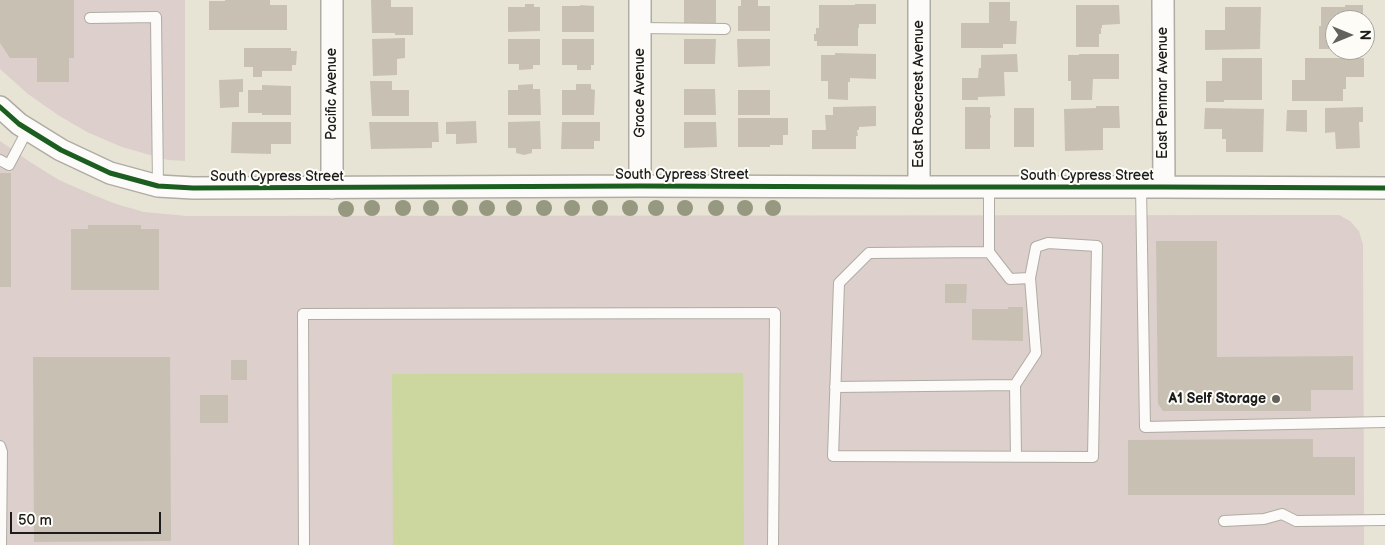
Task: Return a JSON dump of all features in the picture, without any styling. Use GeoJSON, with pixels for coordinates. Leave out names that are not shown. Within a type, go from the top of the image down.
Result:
{"type":"FeatureCollection","features":[{"type":"Feature","properties":{"kind":"street","name":"Pacific Avenue"},"geometry":{"type":"LineString","coordinates":[[332,0],[332,188]]}},
{"type":"Feature","properties":{"kind":"street","name":"Grace Avenue"},"geometry":{"type":"LineString","coordinates":[[640,0],[640,186]]}},
{"type":"Feature","properties":{"kind":"street","name":"East Rosecrest Avenue"},"geometry":{"type":"LineString","coordinates":[[919,0],[919,187]]}},
{"type":"Feature","properties":{"kind":"street","name":"East Penmar Avenue"},"geometry":{"type":"LineString","coordinates":[[1163,0],[1164,186]]}},
{"type":"Feature","properties":{"kind":"street","name":"South Cypress Street"},"geometry":{"type":"LineString","coordinates":[[0,107],[19,124],[61,150],[110,173],[158,186],[193,188],[1164,186],[1385,188]]}},
{"type":"Feature","properties":{"kind":"lane"},"geometry":{"type":"LineString","coordinates":[[90,18],[156,18],[158,186]]}},
{"type":"Feature","properties":{"kind":"lane"},"geometry":{"type":"LineString","coordinates":[[640,28],[725,29]]}},
{"type":"Feature","properties":{"kind":"lane"},"geometry":{"type":"LineString","coordinates":[[0,160],[9,165],[28,129]]}},
{"type":"Feature","properties":{"kind":"lane"},"geometry":{"type":"LineString","coordinates":[[1141,186],[1145,427],[1385,422]]}},
{"type":"Feature","properties":{"kind":"lane"},"geometry":{"type":"LineString","coordinates":[[989,187],[989,252],[1010,279],[1030,278]]}},
{"type":"Feature","properties":{"kind":"lane"},"geometry":{"type":"LineString","coordinates":[[989,252],[869,253],[840,283],[833,456],[1016,457],[1093,457],[1096,246],[1048,243],[1036,247],[1030,278],[1036,353],[1015,385],[1016,457]]}},
{"type":"Feature","properties":{"kind":"lane"},"geometry":{"type":"LineString","coordinates":[[304,545],[303,314],[776,313],[773,545]]}},
{"type":"Feature","properties":{"kind":"lane"},"geometry":{"type":"LineString","coordinates":[[836,387],[1015,385]]}},
{"type":"Feature","properties":{"kind":"lane"},"geometry":{"type":"LineString","coordinates":[[0,446],[2,452],[1,545]]}},
{"type":"Feature","properties":{"kind":"lane"},"geometry":{"type":"LineString","coordinates":[[1224,521],[1264,519],[1282,514],[1296,521],[1385,520]]}},
{"type":"Feature","properties":{"kind":"shaded area"},"geometry":{"type":"Polygon","coordinates":[[[0,0],[185,0],[185,161],[168,160],[122,147],[87,132],[28,94],[0,69],[0,0]]]}},
{"type":"Feature","properties":{"kind":"shaded area"},"geometry":{"type":"Polygon","coordinates":[[[0,141],[59,180],[91,194],[144,212],[187,216],[1339,215],[1350,221],[1359,231],[1363,245],[1364,545],[0,545],[0,141]]]}},
{"type":"Feature","properties":{"kind":"green space"},"geometry":{"type":"Polygon","coordinates":[[[743,373],[744,545],[393,545],[392,374],[743,373]]]}},
{"type":"Feature","properties":{"kind":"building"},"geometry":{"type":"Polygon","coordinates":[[[0,0],[74,0],[74,58],[69,58],[69,82],[37,82],[37,58],[10,58],[0,43],[0,0]]]}},
{"type":"Feature","properties":{"kind":"building"},"geometry":{"type":"Polygon","coordinates":[[[270,0],[270,5],[287,5],[287,30],[209,30],[209,1],[270,0]]]}},
{"type":"Feature","properties":{"kind":"building"},"geometry":{"type":"Polygon","coordinates":[[[371,0],[391,0],[391,7],[413,7],[413,35],[372,33],[371,0]]]}},
{"type":"Feature","properties":{"kind":"building"},"geometry":{"type":"Polygon","coordinates":[[[684,0],[716,0],[716,23],[684,23],[684,0]]]}},
{"type":"Feature","properties":{"kind":"building"},"geometry":{"type":"Polygon","coordinates":[[[741,0],[758,0],[758,6],[770,6],[770,31],[738,31],[738,6],[741,6],[741,0]]]}},
{"type":"Feature","properties":{"kind":"building"},"geometry":{"type":"Polygon","coordinates":[[[989,2],[1010,2],[1010,21],[1017,21],[1016,44],[1003,44],[1003,48],[961,48],[961,23],[989,23],[989,2]]]}},
{"type":"Feature","properties":{"kind":"building"},"geometry":{"type":"Polygon","coordinates":[[[525,4],[534,4],[534,7],[540,7],[540,31],[508,32],[508,7],[525,7],[525,4]]]}},
{"type":"Feature","properties":{"kind":"building"},"geometry":{"type":"Polygon","coordinates":[[[876,4],[876,24],[859,24],[858,46],[817,46],[817,41],[814,41],[814,34],[816,34],[816,28],[819,28],[819,5],[876,4]]]}},
{"type":"Feature","properties":{"kind":"building"},"geometry":{"type":"Polygon","coordinates":[[[1076,5],[1119,5],[1120,24],[1102,25],[1101,34],[1099,34],[1099,47],[1076,47],[1076,5]]]}},
{"type":"Feature","properties":{"kind":"building"},"geometry":{"type":"Polygon","coordinates":[[[1345,5],[1363,5],[1363,10],[1325,10],[1325,49],[1319,49],[1321,7],[1345,7],[1345,5]]]}},
{"type":"Feature","properties":{"kind":"building"},"geometry":{"type":"Polygon","coordinates":[[[562,6],[594,6],[594,32],[562,32],[562,6]]]}},
{"type":"Feature","properties":{"kind":"building"},"geometry":{"type":"Polygon","coordinates":[[[1225,7],[1261,7],[1260,49],[1205,50],[1205,30],[1225,30],[1225,7]]]}},
{"type":"Feature","properties":{"kind":"building"},"geometry":{"type":"Polygon","coordinates":[[[405,38],[405,58],[397,59],[397,75],[373,76],[372,39],[405,38]]]}},
{"type":"Feature","properties":{"kind":"building"},"geometry":{"type":"Polygon","coordinates":[[[508,39],[540,39],[540,65],[533,65],[533,69],[519,70],[519,64],[508,64],[508,39]]]}},
{"type":"Feature","properties":{"kind":"building"},"geometry":{"type":"Polygon","coordinates":[[[562,39],[594,39],[594,65],[591,65],[591,70],[577,70],[577,65],[562,65],[562,39]]]}},
{"type":"Feature","properties":{"kind":"building"},"geometry":{"type":"Polygon","coordinates":[[[684,39],[716,39],[715,64],[684,64],[684,39]]]}},
{"type":"Feature","properties":{"kind":"building"},"geometry":{"type":"Polygon","coordinates":[[[737,39],[770,39],[770,66],[738,67],[737,39]]]}},
{"type":"Feature","properties":{"kind":"building"},"geometry":{"type":"Polygon","coordinates":[[[244,48],[291,48],[291,51],[297,51],[296,65],[292,65],[292,71],[262,71],[262,77],[253,77],[253,67],[244,67],[244,48]]]}},
{"type":"Feature","properties":{"kind":"building"},"geometry":{"type":"Polygon","coordinates":[[[835,53],[876,54],[876,79],[850,78],[850,82],[848,82],[848,100],[828,99],[828,81],[821,81],[821,55],[835,55],[835,53]]]}},
{"type":"Feature","properties":{"kind":"building"},"geometry":{"type":"Polygon","coordinates":[[[1017,54],[1018,72],[1004,72],[1005,96],[978,97],[978,100],[962,100],[962,78],[978,78],[979,68],[981,68],[981,55],[1017,54]]]}},
{"type":"Feature","properties":{"kind":"building"},"geometry":{"type":"Polygon","coordinates":[[[1119,54],[1119,79],[1093,79],[1092,100],[1071,100],[1071,81],[1068,81],[1068,55],[1119,54]]]}},
{"type":"Feature","properties":{"kind":"building"},"geometry":{"type":"Polygon","coordinates":[[[1222,58],[1262,58],[1262,100],[1206,102],[1206,81],[1222,81],[1222,58]]]}},
{"type":"Feature","properties":{"kind":"building"},"geometry":{"type":"Polygon","coordinates":[[[1305,58],[1364,60],[1364,77],[1346,77],[1343,101],[1292,101],[1292,80],[1305,80],[1305,58]]]}},
{"type":"Feature","properties":{"kind":"building"},"geometry":{"type":"Polygon","coordinates":[[[243,79],[243,92],[239,92],[239,107],[220,108],[219,80],[243,79]]]}},
{"type":"Feature","properties":{"kind":"building"},"geometry":{"type":"Polygon","coordinates":[[[370,81],[392,81],[392,90],[409,90],[409,116],[372,116],[370,81]]]}},
{"type":"Feature","properties":{"kind":"building"},"geometry":{"type":"Polygon","coordinates":[[[533,84],[533,89],[540,89],[541,115],[508,115],[508,90],[518,90],[518,85],[533,84]]]}},
{"type":"Feature","properties":{"kind":"building"},"geometry":{"type":"Polygon","coordinates":[[[576,84],[591,84],[591,89],[595,90],[594,115],[562,115],[562,90],[576,90],[576,84]]]}},
{"type":"Feature","properties":{"kind":"building"},"geometry":{"type":"Polygon","coordinates":[[[262,85],[291,86],[291,115],[248,113],[248,90],[262,90],[262,85]]]}},
{"type":"Feature","properties":{"kind":"building"},"geometry":{"type":"Polygon","coordinates":[[[684,89],[715,89],[716,115],[684,115],[684,89]]]}},
{"type":"Feature","properties":{"kind":"building"},"geometry":{"type":"Polygon","coordinates":[[[738,90],[770,90],[770,115],[738,115],[738,90]]]}},
{"type":"Feature","properties":{"kind":"building"},"geometry":{"type":"Polygon","coordinates":[[[876,106],[876,126],[859,127],[859,130],[857,130],[858,136],[856,136],[856,149],[812,149],[812,130],[826,130],[825,115],[833,115],[833,107],[876,106]]]}},
{"type":"Feature","properties":{"kind":"building"},"geometry":{"type":"Polygon","coordinates":[[[1096,106],[1119,106],[1120,128],[1103,128],[1103,150],[1065,151],[1064,109],[1096,108],[1096,106]]]}},
{"type":"Feature","properties":{"kind":"building"},"geometry":{"type":"Polygon","coordinates":[[[965,107],[990,107],[990,149],[965,149],[965,107]]]}},
{"type":"Feature","properties":{"kind":"building"},"geometry":{"type":"Polygon","coordinates":[[[1363,107],[1363,122],[1359,122],[1360,148],[1336,149],[1335,132],[1325,133],[1325,108],[1363,107]]]}},
{"type":"Feature","properties":{"kind":"building"},"geometry":{"type":"Polygon","coordinates":[[[1014,108],[1034,108],[1034,147],[1014,147],[1014,108]]]}},
{"type":"Feature","properties":{"kind":"building"},"geometry":{"type":"Polygon","coordinates":[[[1205,108],[1264,109],[1263,152],[1226,152],[1226,139],[1222,139],[1222,129],[1204,129],[1205,108]]]}},
{"type":"Feature","properties":{"kind":"building"},"geometry":{"type":"Polygon","coordinates":[[[1287,110],[1307,110],[1307,132],[1286,131],[1287,110]]]}},
{"type":"Feature","properties":{"kind":"building"},"geometry":{"type":"Polygon","coordinates":[[[738,118],[788,118],[788,135],[783,135],[783,145],[738,147],[738,118]]]}},
{"type":"Feature","properties":{"kind":"building"},"geometry":{"type":"Polygon","coordinates":[[[476,121],[477,143],[456,144],[456,134],[446,134],[446,122],[476,121]]]}},
{"type":"Feature","properties":{"kind":"building"},"geometry":{"type":"Polygon","coordinates":[[[540,121],[541,149],[532,149],[532,153],[524,155],[516,153],[516,148],[508,148],[508,122],[540,121]]]}},
{"type":"Feature","properties":{"kind":"building"},"geometry":{"type":"Polygon","coordinates":[[[232,122],[291,122],[291,144],[271,144],[271,154],[231,153],[232,122]]]}},
{"type":"Feature","properties":{"kind":"building"},"geometry":{"type":"Polygon","coordinates":[[[369,122],[438,122],[439,142],[432,142],[432,148],[371,149],[369,122]]]}},
{"type":"Feature","properties":{"kind":"building"},"geometry":{"type":"Polygon","coordinates":[[[562,122],[600,122],[600,141],[594,141],[594,149],[561,149],[562,122]]]}},
{"type":"Feature","properties":{"kind":"building"},"geometry":{"type":"Polygon","coordinates":[[[684,122],[716,122],[717,147],[684,148],[684,122]]]}},
{"type":"Feature","properties":{"kind":"building"},"geometry":{"type":"Polygon","coordinates":[[[0,173],[11,173],[11,287],[0,287],[0,173]]]}},
{"type":"Feature","properties":{"kind":"building"},"geometry":{"type":"Polygon","coordinates":[[[88,225],[141,225],[141,229],[159,229],[159,290],[71,290],[71,229],[88,229],[88,225]]]}},
{"type":"Feature","properties":{"kind":"building"},"geometry":{"type":"Polygon","coordinates":[[[1156,241],[1217,241],[1217,357],[1353,356],[1353,390],[1311,390],[1311,411],[1163,411],[1158,404],[1156,241]]]}},
{"type":"Feature","properties":{"kind":"building"},"geometry":{"type":"Polygon","coordinates":[[[945,284],[967,284],[966,303],[945,303],[945,284]]]}},
{"type":"Feature","properties":{"kind":"building"},"geometry":{"type":"Polygon","coordinates":[[[1008,307],[1023,307],[1023,341],[972,340],[972,309],[1008,309],[1008,307]]]}},
{"type":"Feature","properties":{"kind":"building"},"geometry":{"type":"Polygon","coordinates":[[[33,357],[170,357],[171,541],[34,542],[33,357]]]}},
{"type":"Feature","properties":{"kind":"building"},"geometry":{"type":"Polygon","coordinates":[[[231,360],[247,360],[247,380],[231,380],[231,360]]]}},
{"type":"Feature","properties":{"kind":"building"},"geometry":{"type":"Polygon","coordinates":[[[200,395],[228,395],[228,423],[200,423],[200,395]]]}},
{"type":"Feature","properties":{"kind":"building"},"geometry":{"type":"Polygon","coordinates":[[[1313,439],[1313,457],[1355,457],[1355,495],[1128,495],[1128,440],[1313,439]]]}},
{"type":"Feature","properties":{"kind":"cycle path"},"geometry":{"type":"LineString","coordinates":[[0,107],[19,124],[61,150],[110,173],[158,186],[193,188],[640,186],[1385,188]]}},
{"type":"Feature","properties":{"kind":"place","name":"A1 Self Storage"},"geometry":{"type":"Point","coordinates":[1276,399]}}]}
